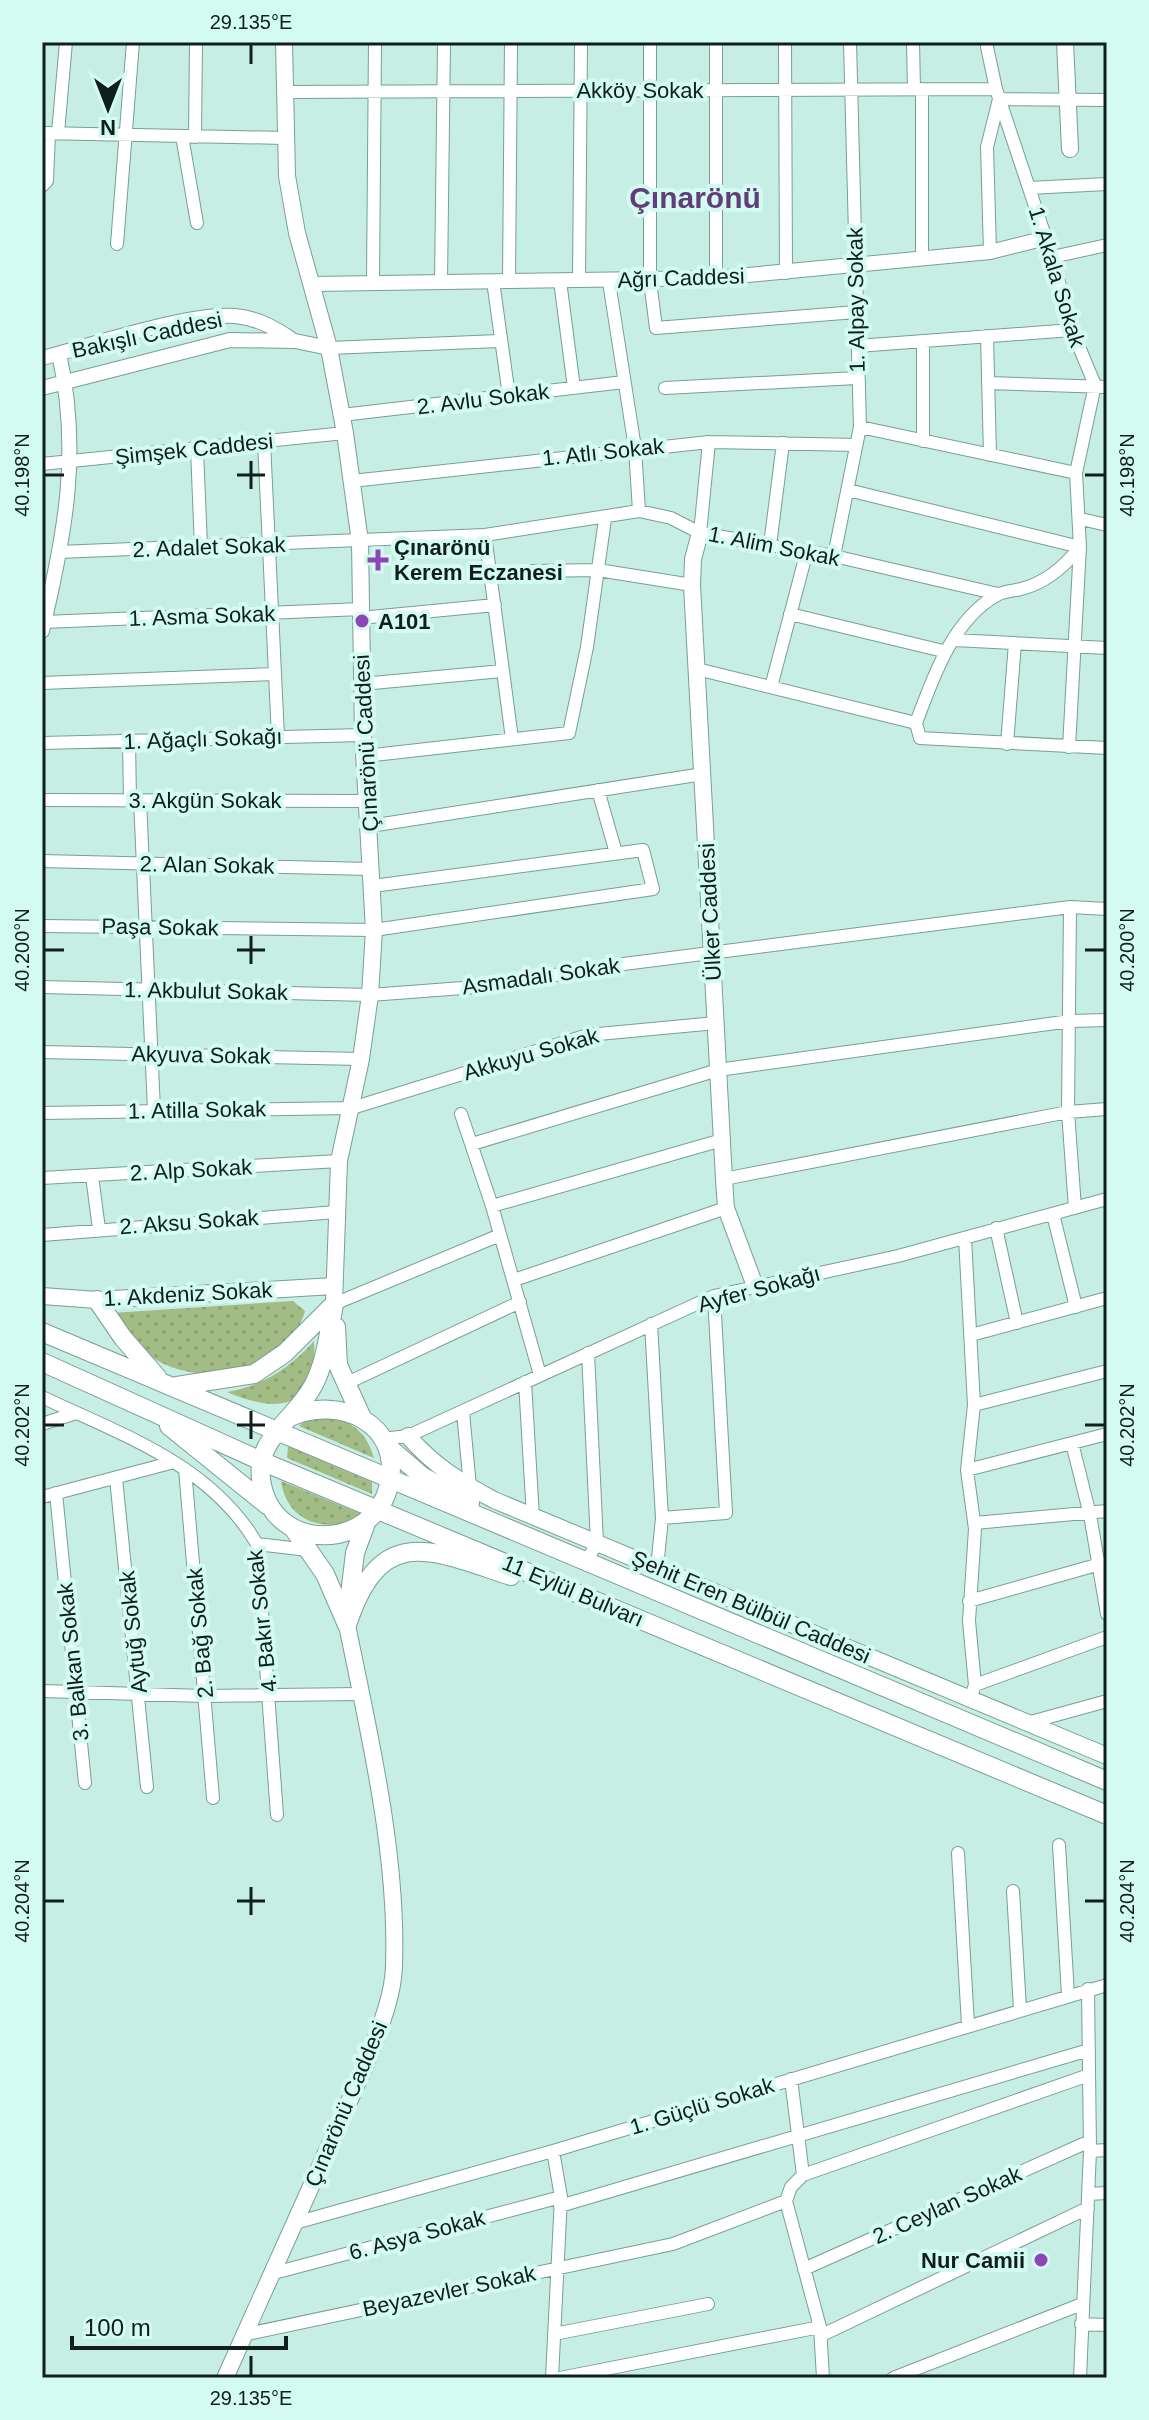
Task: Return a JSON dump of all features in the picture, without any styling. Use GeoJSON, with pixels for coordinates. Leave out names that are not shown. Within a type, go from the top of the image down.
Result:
{"type":"FeatureCollection","features":[{"type":"Feature","properties":{"kind":"main road","name":"Çınarönü Caddesi"},"geometry":{"type":"LineString","coordinates":[[284,42],[285,138],[297,233],[329,348],[360,542],[363,735],[374,930],[370,995],[361,1059],[339,1161],[334,1295]]}},
{"type":"Feature","properties":{"kind":"main road"},"geometry":{"type":"LineString","coordinates":[[1065,42],[1070,149]]}},
{"type":"Feature","properties":{"kind":"main road","name":"Ülker Caddesi"},"geometry":{"type":"LineString","coordinates":[[700,533],[693,559],[692,585],[726,1208],[755,1286]]}},
{"type":"Feature","properties":{"kind":"main road"},"geometry":{"type":"LineString","coordinates":[[334,1295],[338,1365],[362,1418],[422,1476],[534,1540]]}},
{"type":"Feature","properties":{"kind":"main road"},"geometry":{"type":"LineString","coordinates":[[97,1300],[123,1338],[168,1384],[254,1374],[285,1353],[334,1295]]}},
{"type":"Feature","properties":{"kind":"main road"},"geometry":{"type":"LineString","coordinates":[[272,1509],[262,1486],[261,1461],[283,1424],[312,1387],[323,1359],[334,1295]]}},
{"type":"Feature","properties":{"kind":"main road","name":"1. Akdeniz Sokak"},"geometry":{"type":"LineString","coordinates":[[42,1296],[97,1300],[334,1295]]}},
{"type":"Feature","properties":{"kind":"main road","name":"11 Eylül Bulvarı"},"geometry":{"type":"LineString","coordinates":[[42,1332],[168,1384],[283,1424],[390,1480],[1107,1781]]}},
{"type":"Feature","properties":{"kind":"main road","name":"11 Eylül Bulvarı"},"geometry":{"type":"LineString","coordinates":[[42,1362],[141,1405],[373,1516],[631,1615],[1107,1815]]}},
{"type":"Feature","properties":{"kind":"main road"},"geometry":{"type":"LineString","coordinates":[[141,1405],[293,1528],[325,1574],[347,1625]]}},
{"type":"Feature","properties":{"kind":"main road"},"geometry":{"type":"LineString","coordinates":[[283,1424],[307,1409],[326,1407],[345,1410],[362,1418]]}},
{"type":"Feature","properties":{"kind":"main road","name":"Şehit Eren Bülbül Caddesi"},"geometry":{"type":"LineString","coordinates":[[408,1436],[427,1458],[470,1487],[533,1517],[972,1692],[1027,1723],[1107,1756]]}},
{"type":"Feature","properties":{"kind":"main road"},"geometry":{"type":"LineString","coordinates":[[347,1625],[355,1553],[390,1480],[384,1442]]}},
{"type":"Feature","properties":{"kind":"main road"},"geometry":{"type":"LineString","coordinates":[[293,1528],[330,1537],[373,1516]]}},
{"type":"Feature","properties":{"kind":"main road"},"geometry":{"type":"LineString","coordinates":[[347,1625],[358,1591],[372,1572],[408,1551],[426,1550],[631,1615]]}},
{"type":"Feature","properties":{"kind":"main road","name":"Çınarönü Caddesi"},"geometry":{"type":"LineString","coordinates":[[225,2378],[365,2066],[383,2019],[394,1968],[390,1873],[347,1625]]}},
{"type":"Feature","properties":{"kind":"street"},"geometry":{"type":"LineString","coordinates":[[42,186],[47,181],[50,133],[66,42]]}},
{"type":"Feature","properties":{"kind":"street"},"geometry":{"type":"LineString","coordinates":[[117,244],[133,42]]}},
{"type":"Feature","properties":{"kind":"street"},"geometry":{"type":"LineString","coordinates":[[196,42],[188,136],[197,223]]}},
{"type":"Feature","properties":{"kind":"street"},"geometry":{"type":"LineString","coordinates":[[373,282],[375,42]]}},
{"type":"Feature","properties":{"kind":"street"},"geometry":{"type":"LineString","coordinates":[[441,281],[444,42]]}},
{"type":"Feature","properties":{"kind":"street"},"geometry":{"type":"LineString","coordinates":[[509,281],[511,42]]}},
{"type":"Feature","properties":{"kind":"street"},"geometry":{"type":"LineString","coordinates":[[579,281],[581,42]]}},
{"type":"Feature","properties":{"kind":"street"},"geometry":{"type":"LineString","coordinates":[[650,42],[650,281],[656,328],[856,312]]}},
{"type":"Feature","properties":{"kind":"street"},"geometry":{"type":"LineString","coordinates":[[716,42],[716,278]]}},
{"type":"Feature","properties":{"kind":"street"},"geometry":{"type":"LineString","coordinates":[[785,42],[786,273]]}},
{"type":"Feature","properties":{"kind":"street","name":"1. Alpay Sokak"},"geometry":{"type":"LineString","coordinates":[[834,556],[860,427],[850,42]]}},
{"type":"Feature","properties":{"kind":"street"},"geometry":{"type":"LineString","coordinates":[[913,42],[918,89],[922,259]]}},
{"type":"Feature","properties":{"kind":"street","name":"1. Akala Sokak"},"geometry":{"type":"LineString","coordinates":[[986,42],[997,94],[1046,238],[1072,330],[1101,386]]}},
{"type":"Feature","properties":{"kind":"street","name":"Akköy Sokak"},"geometry":{"type":"LineString","coordinates":[[284,92],[918,89],[1107,100]]}},
{"type":"Feature","properties":{"kind":"street"},"geometry":{"type":"LineString","coordinates":[[990,252],[987,147],[997,94]]}},
{"type":"Feature","properties":{"kind":"street"},"geometry":{"type":"LineString","coordinates":[[50,133],[285,138]]}},
{"type":"Feature","properties":{"kind":"street"},"geometry":{"type":"LineString","coordinates":[[1029,188],[1107,184]]}},
{"type":"Feature","properties":{"kind":"street","name":"Ağrı Caddesi"},"geometry":{"type":"LineString","coordinates":[[313,284],[609,282],[716,278],[990,252],[1046,238]]}},
{"type":"Feature","properties":{"kind":"street"},"geometry":{"type":"LineString","coordinates":[[1052,257],[1107,245]]}},
{"type":"Feature","properties":{"kind":"street"},"geometry":{"type":"LineString","coordinates":[[493,281],[509,396]]}},
{"type":"Feature","properties":{"kind":"street"},"geometry":{"type":"LineString","coordinates":[[560,281],[574,388]]}},
{"type":"Feature","properties":{"kind":"street"},"geometry":{"type":"LineString","coordinates":[[609,282],[635,448],[639,511]]}},
{"type":"Feature","properties":{"kind":"street","name":"Bakışlı Caddesi"},"geometry":{"type":"LineString","coordinates":[[42,358],[202,318],[234,316],[264,322],[295,341]]}},
{"type":"Feature","properties":{"kind":"street"},"geometry":{"type":"LineString","coordinates":[[857,346],[1072,330]]}},
{"type":"Feature","properties":{"kind":"street"},"geometry":{"type":"LineString","coordinates":[[987,336],[990,455]]}},
{"type":"Feature","properties":{"kind":"street","name":"Bakışlı Caddesi"},"geometry":{"type":"LineString","coordinates":[[42,388],[230,340],[295,341],[329,348]]}},
{"type":"Feature","properties":{"kind":"street"},"geometry":{"type":"LineString","coordinates":[[329,348],[499,341]]}},
{"type":"Feature","properties":{"kind":"street"},"geometry":{"type":"LineString","coordinates":[[923,341],[923,441]]}},
{"type":"Feature","properties":{"kind":"street"},"geometry":{"type":"LineString","coordinates":[[43,627],[72,460],[65,382],[59,354]]}},
{"type":"Feature","properties":{"kind":"street"},"geometry":{"type":"LineString","coordinates":[[665,388],[857,378]]}},
{"type":"Feature","properties":{"kind":"street","name":"2. Avlu Sokak"},"geometry":{"type":"LineString","coordinates":[[342,415],[624,382]]}},
{"type":"Feature","properties":{"kind":"street"},"geometry":{"type":"LineString","coordinates":[[988,383],[1101,386],[1076,473],[1081,519],[1069,747]]}},
{"type":"Feature","properties":{"kind":"street"},"geometry":{"type":"LineString","coordinates":[[860,427],[1076,473]]}},
{"type":"Feature","properties":{"kind":"street","name":"Şimşek Caddesi"},"geometry":{"type":"LineString","coordinates":[[42,464],[345,433]]}},
{"type":"Feature","properties":{"kind":"street"},"geometry":{"type":"LineString","coordinates":[[264,442],[278,737]]}},
{"type":"Feature","properties":{"kind":"street"},"geometry":{"type":"LineString","coordinates":[[700,533],[709,442]]}},
{"type":"Feature","properties":{"kind":"street","name":"1. Atlı Sokak"},"geometry":{"type":"LineString","coordinates":[[352,481],[709,442],[856,445]]}},
{"type":"Feature","properties":{"kind":"street"},"geometry":{"type":"LineString","coordinates":[[770,545],[783,443]]}},
{"type":"Feature","properties":{"kind":"street"},"geometry":{"type":"LineString","coordinates":[[197,449],[201,547]]}},
{"type":"Feature","properties":{"kind":"street"},"geometry":{"type":"LineString","coordinates":[[848,490],[1080,547]]}},
{"type":"Feature","properties":{"kind":"street","name":"1. Alim Sokak"},"geometry":{"type":"LineString","coordinates":[[360,542],[485,535],[605,519],[639,511],[671,518],[700,533],[834,556],[998,594]]}},
{"type":"Feature","properties":{"kind":"street"},"geometry":{"type":"LineString","coordinates":[[365,756],[569,733],[587,647],[605,519]]}},
{"type":"Feature","properties":{"kind":"street"},"geometry":{"type":"LineString","coordinates":[[1081,519],[1107,525]]}},
{"type":"Feature","properties":{"kind":"street"},"geometry":{"type":"LineString","coordinates":[[485,535],[512,739]]}},
{"type":"Feature","properties":{"kind":"street","name":"2. Adalet Sokak"},"geometry":{"type":"LineString","coordinates":[[58,552],[360,542]]}},
{"type":"Feature","properties":{"kind":"street"},"geometry":{"type":"LineString","coordinates":[[1080,547],[1065,565],[1042,580],[1024,589],[998,594],[943,651],[916,723],[920,738],[1107,748]]}},
{"type":"Feature","properties":{"kind":"street"},"geometry":{"type":"LineString","coordinates":[[771,687],[807,551]]}},
{"type":"Feature","properties":{"kind":"street"},"geometry":{"type":"LineString","coordinates":[[533,571],[598,570],[692,585]]}},
{"type":"Feature","properties":{"kind":"street","name":"1. Asma Sokak"},"geometry":{"type":"LineString","coordinates":[[43,627],[273,613],[360,614],[495,605]]}},
{"type":"Feature","properties":{"kind":"street"},"geometry":{"type":"LineString","coordinates":[[790,614],[943,651]]}},
{"type":"Feature","properties":{"kind":"street"},"geometry":{"type":"LineString","coordinates":[[954,640],[1107,648]]}},
{"type":"Feature","properties":{"kind":"street"},"geometry":{"type":"LineString","coordinates":[[1007,744],[1015,643]]}},
{"type":"Feature","properties":{"kind":"street"},"geometry":{"type":"LineString","coordinates":[[697,669],[916,723]]}},
{"type":"Feature","properties":{"kind":"street"},"geometry":{"type":"LineString","coordinates":[[362,684],[502,671]]}},
{"type":"Feature","properties":{"kind":"street"},"geometry":{"type":"LineString","coordinates":[[42,683],[275,674]]}},
{"type":"Feature","properties":{"kind":"street","name":"1. Ağaçlı Sokağı"},"geometry":{"type":"LineString","coordinates":[[42,743],[363,735]]}},
{"type":"Feature","properties":{"kind":"street"},"geometry":{"type":"LineString","coordinates":[[129,742],[142,864],[154,1110]]}},
{"type":"Feature","properties":{"kind":"street"},"geometry":{"type":"LineString","coordinates":[[370,826],[703,774]]}},
{"type":"Feature","properties":{"kind":"street"},"geometry":{"type":"LineString","coordinates":[[598,790],[616,853]]}},
{"type":"Feature","properties":{"kind":"street","name":"3. Akgün Sokak"},"geometry":{"type":"LineString","coordinates":[[42,800],[368,801]]}},
{"type":"Feature","properties":{"kind":"street","name":"2. Alan Sokak"},"geometry":{"type":"LineString","coordinates":[[42,861],[372,877],[643,850],[653,889]]}},
{"type":"Feature","properties":{"kind":"street","name":"Paşa Sokak"},"geometry":{"type":"LineString","coordinates":[[42,926],[374,930],[653,889]]}},
{"type":"Feature","properties":{"kind":"street"},"geometry":{"type":"LineString","coordinates":[[1070,907],[1068,1112],[1075,1208]]}},
{"type":"Feature","properties":{"kind":"street","name":"Asmadalı Sokak"},"geometry":{"type":"LineString","coordinates":[[370,995],[489,986],[608,966],[1070,907],[1107,909]]}},
{"type":"Feature","properties":{"kind":"street","name":"1. Akbulut Sokak"},"geometry":{"type":"LineString","coordinates":[[42,987],[370,995]]}},
{"type":"Feature","properties":{"kind":"street"},"geometry":{"type":"LineString","coordinates":[[472,1144],[718,1070],[1070,1021],[1107,1020]]}},
{"type":"Feature","properties":{"kind":"street","name":"Akkuyu Sokak"},"geometry":{"type":"LineString","coordinates":[[352,1108],[588,1035],[716,1023]]}},
{"type":"Feature","properties":{"kind":"street","name":"Akyuva Sokak"},"geometry":{"type":"LineString","coordinates":[[42,1052],[361,1059]]}},
{"type":"Feature","properties":{"kind":"street","name":"1. Atilla Sokak"},"geometry":{"type":"LineString","coordinates":[[42,1113],[352,1108]]}},
{"type":"Feature","properties":{"kind":"street"},"geometry":{"type":"LineString","coordinates":[[724,1179],[1068,1112],[1107,1109]]}},
{"type":"Feature","properties":{"kind":"street"},"geometry":{"type":"LineString","coordinates":[[461,1114],[492,1206],[540,1375]]}},
{"type":"Feature","properties":{"kind":"street"},"geometry":{"type":"LineString","coordinates":[[492,1206],[722,1140]]}},
{"type":"Feature","properties":{"kind":"street","name":"2. Alp Sokak"},"geometry":{"type":"LineString","coordinates":[[42,1178],[339,1161]]}},
{"type":"Feature","properties":{"kind":"street"},"geometry":{"type":"LineString","coordinates":[[92,1176],[99,1229]]}},
{"type":"Feature","properties":{"kind":"street","name":"Ayfer Sokağı"},"geometry":{"type":"LineString","coordinates":[[384,1442],[408,1436],[463,1412],[714,1296],[898,1256],[1107,1199]]}},
{"type":"Feature","properties":{"kind":"street"},"geometry":{"type":"LineString","coordinates":[[514,1280],[726,1208]]}},
{"type":"Feature","properties":{"kind":"street","name":"2. Aksu Sokak"},"geometry":{"type":"LineString","coordinates":[[42,1235],[336,1212]]}},
{"type":"Feature","properties":{"kind":"street"},"geometry":{"type":"LineString","coordinates":[[1053,1214],[1076,1307]]}},
{"type":"Feature","properties":{"kind":"street"},"geometry":{"type":"LineString","coordinates":[[996,1228],[1017,1323]]}},
{"type":"Feature","properties":{"kind":"street"},"geometry":{"type":"LineString","coordinates":[[334,1295],[500,1235]]}},
{"type":"Feature","properties":{"kind":"street"},"geometry":{"type":"LineString","coordinates":[[965,1238],[974,1405],[967,1470],[975,1523],[969,1601],[972,1692],[1107,1637]]}},
{"type":"Feature","properties":{"kind":"street"},"geometry":{"type":"LineString","coordinates":[[662,1518],[726,1513],[714,1296]]}},
{"type":"Feature","properties":{"kind":"street"},"geometry":{"type":"LineString","coordinates":[[971,1335],[1107,1298]]}},
{"type":"Feature","properties":{"kind":"street"},"geometry":{"type":"LineString","coordinates":[[345,1384],[520,1302]]}},
{"type":"Feature","properties":{"kind":"street"},"geometry":{"type":"LineString","coordinates":[[651,1324],[662,1518],[657,1568]]}},
{"type":"Feature","properties":{"kind":"street"},"geometry":{"type":"LineString","coordinates":[[586,1562],[597,1543],[588,1353]]}},
{"type":"Feature","properties":{"kind":"street"},"geometry":{"type":"LineString","coordinates":[[974,1405],[1107,1371]]}},
{"type":"Feature","properties":{"kind":"street"},"geometry":{"type":"LineString","coordinates":[[525,1382],[533,1517]]}},
{"type":"Feature","properties":{"kind":"street","name":"4. Bakır Sokak"},"geometry":{"type":"LineString","coordinates":[[42,1397],[140,1440],[179,1466],[241,1516],[257,1544],[277,1815]]}},
{"type":"Feature","properties":{"kind":"street"},"geometry":{"type":"LineString","coordinates":[[463,1412],[470,1487]]}},
{"type":"Feature","properties":{"kind":"street"},"geometry":{"type":"LineString","coordinates":[[42,1424],[76,1413]]}},
{"type":"Feature","properties":{"kind":"street"},"geometry":{"type":"LineString","coordinates":[[967,1470],[1107,1434]]}},
{"type":"Feature","properties":{"kind":"street"},"geometry":{"type":"LineString","coordinates":[[1072,1443],[1102,1564],[1107,1614]]}},
{"type":"Feature","properties":{"kind":"street"},"geometry":{"type":"LineString","coordinates":[[42,1497],[179,1466]]}},
{"type":"Feature","properties":{"kind":"street","name":"2. Bağ Sokak"},"geometry":{"type":"LineString","coordinates":[[179,1466],[205,1696],[213,1798]]}},
{"type":"Feature","properties":{"kind":"street","name":"Aytuğ Sokak"},"geometry":{"type":"LineString","coordinates":[[116,1478],[147,1787]]}},
{"type":"Feature","properties":{"kind":"street","name":"3. Balkan Sokak"},"geometry":{"type":"LineString","coordinates":[[56,1493],[85,1783]]}},
{"type":"Feature","properties":{"kind":"street"},"geometry":{"type":"LineString","coordinates":[[975,1523],[1090,1515],[1107,1511]]}},
{"type":"Feature","properties":{"kind":"street"},"geometry":{"type":"LineString","coordinates":[[257,1544],[308,1550]]}},
{"type":"Feature","properties":{"kind":"street"},"geometry":{"type":"LineString","coordinates":[[969,1601],[1102,1564]]}},
{"type":"Feature","properties":{"kind":"street"},"geometry":{"type":"LineString","coordinates":[[42,1691],[205,1696],[361,1694]]}},
{"type":"Feature","properties":{"kind":"street"},"geometry":{"type":"LineString","coordinates":[[1027,1723],[1107,1701]]}},
{"type":"Feature","properties":{"kind":"street"},"geometry":{"type":"LineString","coordinates":[[1059,1845],[1068,1995]]}},
{"type":"Feature","properties":{"kind":"street"},"geometry":{"type":"LineString","coordinates":[[958,1853],[968,2025]]}},
{"type":"Feature","properties":{"kind":"street"},"geometry":{"type":"LineString","coordinates":[[1013,1891],[1020,2009]]}},
{"type":"Feature","properties":{"kind":"street","name":"1. Güçlü Sokak"},"geometry":{"type":"LineString","coordinates":[[295,2223],[553,2151],[1107,1985]]}},
{"type":"Feature","properties":{"kind":"street"},"geometry":{"type":"LineString","coordinates":[[1077,2377],[1090,2146],[1088,1989]]}},
{"type":"Feature","properties":{"kind":"street","name":"6. Asya Sokak"},"geometry":{"type":"LineString","coordinates":[[274,2273],[561,2201],[798,2137],[1089,2050]]}},
{"type":"Feature","properties":{"kind":"street"},"geometry":{"type":"LineString","coordinates":[[823,2378],[821,2331],[786,2201],[791,2187],[803,2175],[1089,2075]]}},
{"type":"Feature","properties":{"kind":"street"},"geometry":{"type":"LineString","coordinates":[[791,2079],[803,2175]]}},
{"type":"Feature","properties":{"kind":"street"},"geometry":{"type":"LineString","coordinates":[[1090,2146],[1107,2150]]}},
{"type":"Feature","properties":{"kind":"street","name":"2. Ceylan Sokak"},"geometry":{"type":"LineString","coordinates":[[804,2269],[1090,2146]]}},
{"type":"Feature","properties":{"kind":"street"},"geometry":{"type":"LineString","coordinates":[[552,2378],[561,2201],[553,2151]]}},
{"type":"Feature","properties":{"kind":"street"},"geometry":{"type":"LineString","coordinates":[[1088,2194],[1107,2193]]}},
{"type":"Feature","properties":{"kind":"street","name":"Beyazevler Sokak"},"geometry":{"type":"LineString","coordinates":[[247,2334],[673,2244],[786,2201]]}},
{"type":"Feature","properties":{"kind":"street"},"geometry":{"type":"LineString","coordinates":[[560,2378],[821,2331],[1088,2208]]}},
{"type":"Feature","properties":{"kind":"street"},"geometry":{"type":"LineString","coordinates":[[554,2334],[708,2304]]}},
{"type":"Feature","properties":{"kind":"street"},"geometry":{"type":"LineString","coordinates":[[893,2378],[1082,2304]]}},
{"type":"Feature","properties":{"kind":"street"},"geometry":{"type":"LineString","coordinates":[[1081,2324],[1107,2325]]}},
{"type":"Feature","properties":{"kind":"green space"},"geometry":{"type":"Polygon","coordinates":[[[293,1301],[305,1311],[296,1331],[282,1348],[245,1369],[223,1373],[180,1370],[160,1362],[140,1346],[111,1313],[293,1301]]]}},
{"type":"Feature","properties":{"kind":"green space"},"geometry":{"type":"Polygon","coordinates":[[[314,1341],[310,1380],[302,1393],[292,1400],[279,1404],[264,1403],[227,1392],[253,1385],[275,1374],[314,1341]]]}},
{"type":"Feature","properties":{"kind":"green space"},"geometry":{"type":"Polygon","coordinates":[[[327,1412],[357,1429],[367,1441],[374,1458],[299,1426],[312,1415],[327,1412]]]}},
{"type":"Feature","properties":{"kind":"green space"},"geometry":{"type":"Polygon","coordinates":[[[288,1446],[372,1482],[372,1494],[287,1458],[288,1446]]]}},
{"type":"Feature","properties":{"kind":"green space"},"geometry":{"type":"Polygon","coordinates":[[[281,1481],[364,1515],[337,1524],[312,1522],[292,1507],[281,1481]]]}},
{"type":"Feature","properties":{"kind":"place","name":"Çınarönü Kerem Eczanesi"},"geometry":{"type":"Point","coordinates":[378,560]}},
{"type":"Feature","properties":{"kind":"place","name":"A101"},"geometry":{"type":"Point","coordinates":[362,621]}},
{"type":"Feature","properties":{"kind":"place","name":"Nur Camii"},"geometry":{"type":"Point","coordinates":[1041,2260]}},
{"type":"Feature","properties":{"kind":"district","name":"Çınarönü"},"geometry":{"type":"Point","coordinates":[695,197]}}]}
